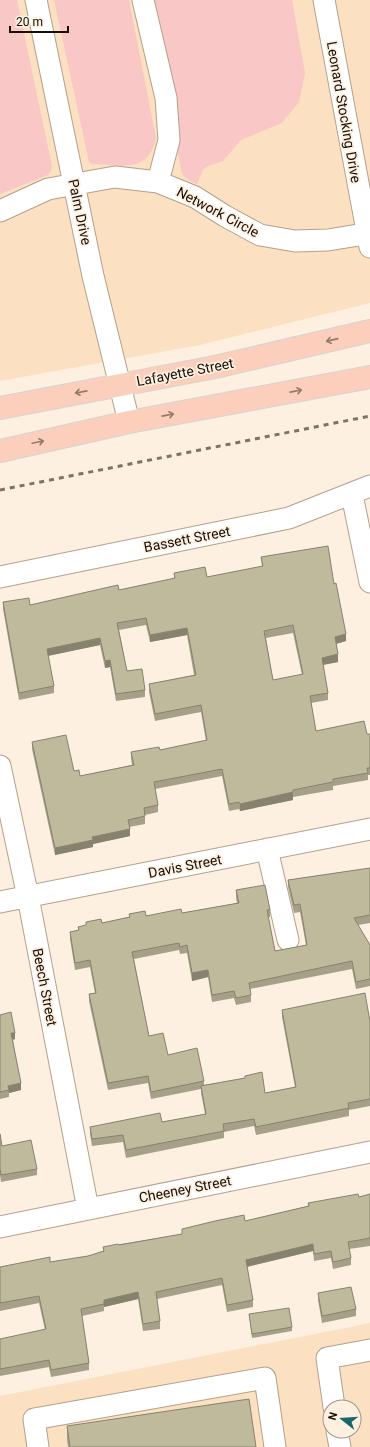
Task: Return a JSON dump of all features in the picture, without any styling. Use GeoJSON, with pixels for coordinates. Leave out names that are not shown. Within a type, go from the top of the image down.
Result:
{"type":"FeatureCollection","features":[{"type":"Feature","properties":{"kind":"main road","name":"Lafayette Street"},"geometry":{"type":"LineString","coordinates":[[0,408],[215,367],[370,331]]}},
{"type":"Feature","properties":{"kind":"main road"},"geometry":{"type":"LineString","coordinates":[[0,451],[130,422],[370,377]]}},
{"type":"Feature","properties":{"kind":"street","name":"Palm Drive"},"geometry":{"type":"LineString","coordinates":[[36,0],[93,276],[119,385],[130,422]]}},
{"type":"Feature","properties":{"kind":"street"},"geometry":{"type":"LineString","coordinates":[[143,0],[166,98],[169,140],[158,182]]}},
{"type":"Feature","properties":{"kind":"street","name":"Leonard Stocking Drive"},"geometry":{"type":"LineString","coordinates":[[324,0],[369,238]]}},
{"type":"Feature","properties":{"kind":"street","name":"Network Circle"},"geometry":{"type":"LineString","coordinates":[[1,209],[48,188],[115,177],[158,182],[195,197],[225,216],[260,235],[295,241],[369,238]]}},
{"type":"Feature","properties":{"kind":"street"},"geometry":{"type":"LineString","coordinates":[[361,490],[370,582]]}},
{"type":"Feature","properties":{"kind":"street","name":"Bassett Street"},"geometry":{"type":"LineString","coordinates":[[0,577],[289,518],[361,490]]}},
{"type":"Feature","properties":{"kind":"street","name":"Beech Street"},"geometry":{"type":"LineString","coordinates":[[0,766],[28,897],[88,1209]]}},
{"type":"Feature","properties":{"kind":"street","name":"Davis Street"},"geometry":{"type":"LineString","coordinates":[[0,902],[370,829]]}},
{"type":"Feature","properties":{"kind":"street"},"geometry":{"type":"LineString","coordinates":[[268,849],[288,940]]}},
{"type":"Feature","properties":{"kind":"street","name":"Cheeney Street"},"geometry":{"type":"LineString","coordinates":[[0,1227],[370,1152]]}},
{"type":"Feature","properties":{"kind":"street"},"geometry":{"type":"LineString","coordinates":[[333,1399],[327,1358],[370,1350]]}},
{"type":"Feature","properties":{"kind":"street"},"geometry":{"type":"LineString","coordinates":[[38,1447],[34,1419],[264,1378],[275,1447]]}},
{"type":"Feature","properties":{"kind":"shaded area"},"geometry":{"type":"Polygon","coordinates":[[[0,0],[370,0],[370,303],[200,345],[0,381],[0,0]]]}},
{"type":"Feature","properties":{"kind":"shaded area"},"geometry":{"type":"Polygon","coordinates":[[[0,0],[17,0],[52,166],[48,175],[0,194],[0,0]]]}},
{"type":"Feature","properties":{"kind":"shaded area"},"geometry":{"type":"Polygon","coordinates":[[[54,0],[129,0],[156,138],[152,150],[147,158],[140,162],[123,166],[92,164],[89,162],[54,0]]]}},
{"type":"Feature","properties":{"kind":"shaded area"},"geometry":{"type":"Polygon","coordinates":[[[147,0],[292,0],[305,73],[299,102],[282,123],[241,140],[223,161],[208,166],[203,170],[197,184],[188,180],[182,174],[147,0]]]}},
{"type":"Feature","properties":{"kind":"shaded area"},"geometry":{"type":"Polygon","coordinates":[[[370,1323],[370,1447],[0,1447],[0,1396],[370,1323]]]}},
{"type":"Feature","properties":{"kind":"building"},"geometry":{"type":"Polygon","coordinates":[[[328,546],[334,584],[336,583],[346,634],[335,637],[338,654],[322,658],[328,693],[310,696],[316,731],[364,721],[367,734],[370,734],[370,768],[367,768],[368,773],[333,779],[333,782],[293,790],[293,792],[240,804],[239,802],[229,804],[222,769],[154,782],[158,805],[144,808],[145,816],[128,820],[130,829],[92,837],[93,840],[55,848],[32,742],[66,735],[74,771],[79,770],[80,776],[134,765],[131,752],[159,747],[160,750],[207,740],[201,705],[155,714],[149,684],[196,675],[187,628],[150,635],[146,618],[117,623],[127,671],[142,669],[145,690],[116,694],[110,660],[105,661],[100,638],[47,649],[54,686],[19,693],[3,602],[29,598],[30,605],[118,585],[119,590],[175,578],[174,573],[205,567],[207,577],[263,566],[261,557],[328,546]],[[293,625],[264,631],[273,680],[303,674],[293,625]]]}},
{"type":"Feature","properties":{"kind":"building"},"geometry":{"type":"Polygon","coordinates":[[[370,868],[370,915],[354,918],[370,945],[370,979],[356,982],[352,961],[249,983],[251,995],[236,998],[234,991],[212,995],[208,970],[192,973],[187,945],[180,947],[179,943],[132,952],[149,1036],[163,1033],[168,1055],[197,1048],[204,1081],[151,1092],[148,1076],[108,1083],[89,994],[96,993],[90,960],[75,963],[70,932],[79,930],[78,927],[86,925],[86,922],[101,919],[102,923],[130,917],[129,914],[145,911],[146,916],[181,909],[182,913],[239,903],[236,890],[265,885],[270,910],[267,910],[275,951],[307,945],[300,904],[294,905],[288,880],[370,868]]]}},
{"type":"Feature","properties":{"kind":"building"},"geometry":{"type":"Polygon","coordinates":[[[365,993],[370,1022],[370,1099],[348,1103],[349,1108],[256,1127],[254,1119],[223,1124],[224,1131],[126,1150],[123,1135],[92,1139],[90,1127],[160,1113],[162,1122],[206,1114],[201,1086],[245,1078],[245,1076],[262,1072],[265,1093],[296,1087],[282,1010],[365,993]]]}},
{"type":"Feature","properties":{"kind":"building"},"geometry":{"type":"Polygon","coordinates":[[[11,1012],[15,1033],[11,1033],[21,1083],[8,1086],[9,1090],[0,1092],[0,1015],[11,1012]]]}},
{"type":"Feature","properties":{"kind":"building"},"geometry":{"type":"Polygon","coordinates":[[[0,1134],[2,1146],[31,1140],[37,1169],[1,1175],[0,1134]]]}},
{"type":"Feature","properties":{"kind":"building"},"geometry":{"type":"Polygon","coordinates":[[[358,1194],[359,1197],[370,1194],[370,1238],[348,1242],[351,1258],[333,1262],[331,1251],[314,1254],[313,1244],[246,1260],[253,1300],[227,1305],[222,1278],[156,1292],[160,1321],[143,1324],[138,1292],[104,1300],[104,1304],[81,1309],[89,1363],[51,1370],[49,1360],[0,1369],[0,1339],[46,1329],[39,1296],[0,1303],[0,1267],[50,1257],[50,1262],[88,1256],[104,1251],[103,1247],[182,1234],[182,1229],[215,1221],[244,1215],[245,1221],[309,1206],[308,1203],[358,1194]]]}},
{"type":"Feature","properties":{"kind":"building"},"geometry":{"type":"Polygon","coordinates":[[[351,1287],[356,1309],[322,1316],[318,1293],[351,1287]]]}},
{"type":"Feature","properties":{"kind":"building"},"geometry":{"type":"Polygon","coordinates":[[[289,1308],[292,1327],[252,1334],[249,1314],[289,1308]]]}},
{"type":"Feature","properties":{"kind":"building"},"geometry":{"type":"Polygon","coordinates":[[[249,1399],[256,1447],[70,1447],[67,1426],[249,1399]]]}},
{"type":"Feature","properties":{"kind":"railway"},"geometry":{"type":"LineString","coordinates":[[0,490],[370,416]]}}]}
